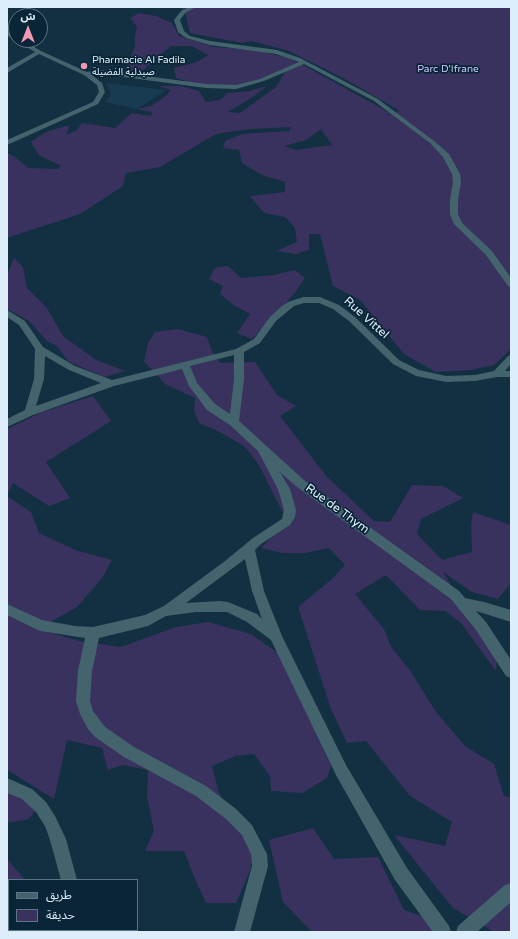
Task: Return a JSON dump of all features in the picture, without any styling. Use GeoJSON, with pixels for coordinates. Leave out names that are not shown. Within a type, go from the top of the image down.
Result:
{"type":"FeatureCollection","features":[{"type":"Feature","properties":{"kind":"street"},"geometry":{"type":"LineString","coordinates":[[193,7],[183,12],[177,20],[181,32],[188,37],[210,43],[277,52],[304,62],[385,106],[432,142],[452,164],[457,182],[454,200],[455,219],[458,224],[489,253],[511,284]]}},
{"type":"Feature","properties":{"kind":"street"},"geometry":{"type":"LineString","coordinates":[[9,142],[96,103],[102,96],[102,89],[95,80],[86,74],[32,48]]}},
{"type":"Feature","properties":{"kind":"street"},"geometry":{"type":"LineString","coordinates":[[7,70],[39,52]]}},
{"type":"Feature","properties":{"kind":"street"},"geometry":{"type":"LineString","coordinates":[[86,74],[101,72],[206,86],[236,87],[262,80],[304,62]]}},
{"type":"Feature","properties":{"kind":"street","name":"Rue Vittel"},"geometry":{"type":"LineString","coordinates":[[7,424],[29,412],[111,382],[239,351],[257,341],[273,319],[291,304],[303,300],[320,300],[330,304],[345,314],[396,362],[416,373],[446,379],[475,378],[497,374],[511,374]]}},
{"type":"Feature","properties":{"kind":"street"},"geometry":{"type":"LineString","coordinates":[[7,313],[22,323],[40,349],[72,368],[111,382]]}},
{"type":"Feature","properties":{"kind":"street"},"geometry":{"type":"LineString","coordinates":[[29,412],[39,379],[40,349]]}},
{"type":"Feature","properties":{"kind":"street"},"geometry":{"type":"LineString","coordinates":[[234,422],[239,379],[239,351]]}},
{"type":"Feature","properties":{"kind":"street"},"geometry":{"type":"LineString","coordinates":[[497,374],[511,358]]}},
{"type":"Feature","properties":{"kind":"street","name":"Rue de Thym"},"geometry":{"type":"LineString","coordinates":[[185,365],[193,384],[211,407],[234,422],[302,484],[444,586],[462,603],[481,626],[511,672]]}},
{"type":"Feature","properties":{"kind":"street"},"geometry":{"type":"LineString","coordinates":[[7,609],[40,625],[64,630],[93,633],[148,620],[164,611],[216,575],[257,542],[286,522],[289,517],[288,503],[284,489],[263,450]]}},
{"type":"Feature","properties":{"kind":"street"},"geometry":{"type":"LineString","coordinates":[[249,549],[258,591],[276,637],[341,770],[401,874],[443,932]]}},
{"type":"Feature","properties":{"kind":"street"},"geometry":{"type":"LineString","coordinates":[[462,603],[484,607],[511,616]]}},
{"type":"Feature","properties":{"kind":"street"},"geometry":{"type":"LineString","coordinates":[[164,611],[196,607],[228,607],[252,618],[276,637]]}},
{"type":"Feature","properties":{"kind":"street"},"geometry":{"type":"LineString","coordinates":[[93,633],[85,671],[83,701],[87,714],[93,724],[100,732],[129,752],[201,791],[231,814],[247,830],[254,842],[259,854],[260,866],[242,932]]}},
{"type":"Feature","properties":{"kind":"street"},"geometry":{"type":"LineString","coordinates":[[7,785],[27,794],[44,812],[58,838],[69,879]]}},
{"type":"Feature","properties":{"kind":"street"},"geometry":{"type":"LineString","coordinates":[[464,932],[511,890]]}},
{"type":"Feature","properties":{"kind":"shaded area"},"geometry":{"type":"Polygon","coordinates":[[[106,83],[167,90],[137,109],[105,102],[111,95],[106,83]]]}},
{"type":"Feature","properties":{"kind":"green space","name":"Parc D'Ifrane"},"geometry":{"type":"Polygon","coordinates":[[[181,7],[511,7],[511,349],[494,365],[471,370],[436,372],[404,354],[360,300],[333,286],[320,234],[309,234],[309,250],[296,254],[276,251],[297,242],[295,228],[285,217],[264,213],[250,196],[285,192],[285,182],[262,175],[242,163],[239,150],[223,148],[225,141],[242,134],[289,131],[291,127],[250,129],[216,134],[160,167],[126,173],[123,186],[80,214],[7,238],[7,153],[15,157],[28,168],[58,169],[61,166],[39,155],[31,142],[46,132],[69,125],[67,135],[77,130],[82,123],[115,128],[132,113],[151,116],[152,112],[137,109],[151,106],[167,95],[170,90],[158,86],[181,86],[199,91],[206,102],[220,100],[227,93],[250,91],[267,86],[228,112],[240,113],[276,87],[285,72],[265,79],[236,86],[200,85],[176,78],[174,68],[197,62],[208,55],[192,46],[171,46],[143,70],[125,71],[135,46],[137,27],[130,18],[139,13],[156,16],[172,23],[179,36],[198,42],[215,47],[251,50],[286,57],[390,113],[376,117],[400,111],[343,78],[289,51],[251,41],[243,43],[190,33],[186,16],[181,7]],[[321,129],[306,140],[284,146],[296,150],[332,145],[321,129]]]}},
{"type":"Feature","properties":{"kind":"green space"},"geometry":{"type":"Polygon","coordinates":[[[14,258],[23,267],[27,288],[47,308],[63,336],[96,360],[125,371],[104,377],[68,361],[57,346],[47,341],[29,321],[7,309],[7,276],[14,258]]]}},
{"type":"Feature","properties":{"kind":"green space"},"geometry":{"type":"Polygon","coordinates":[[[228,266],[241,278],[274,275],[295,270],[305,278],[294,294],[252,339],[237,333],[250,314],[232,304],[220,294],[223,286],[209,279],[215,268],[228,266]]]}},
{"type":"Feature","properties":{"kind":"green space"},"geometry":{"type":"Polygon","coordinates":[[[178,329],[207,337],[212,351],[220,363],[255,362],[277,395],[296,406],[280,416],[327,477],[374,521],[390,522],[412,485],[443,486],[463,498],[421,519],[417,534],[442,560],[472,552],[471,525],[473,512],[511,525],[511,583],[498,599],[472,592],[443,572],[469,615],[497,656],[496,671],[461,623],[445,611],[420,610],[386,575],[355,594],[384,629],[391,647],[409,669],[436,712],[465,746],[494,764],[504,796],[511,798],[511,932],[494,932],[453,908],[394,835],[445,846],[452,822],[410,796],[366,741],[347,743],[331,709],[298,607],[332,579],[345,565],[329,548],[305,553],[283,553],[261,548],[287,521],[259,465],[244,446],[218,431],[199,423],[194,410],[195,398],[165,384],[144,361],[148,343],[155,332],[178,329]]]}},
{"type":"Feature","properties":{"kind":"green space"},"geometry":{"type":"Polygon","coordinates":[[[93,396],[111,421],[46,462],[70,498],[49,506],[13,483],[7,495],[7,429],[42,412],[93,396]]]}},
{"type":"Feature","properties":{"kind":"green space"},"geometry":{"type":"Polygon","coordinates":[[[7,496],[31,512],[39,533],[75,550],[112,560],[102,578],[77,607],[38,629],[79,641],[121,647],[176,627],[208,622],[251,634],[278,653],[297,690],[331,766],[327,778],[302,793],[271,791],[270,776],[254,754],[236,756],[212,766],[218,790],[231,814],[254,846],[250,871],[236,903],[206,903],[184,851],[145,851],[154,831],[147,796],[148,770],[123,765],[108,770],[102,748],[67,740],[54,799],[7,770],[7,496]]]}},
{"type":"Feature","properties":{"kind":"green space"},"geometry":{"type":"Polygon","coordinates":[[[7,787],[37,808],[29,819],[7,823],[7,787]]]}},
{"type":"Feature","properties":{"kind":"green space"},"geometry":{"type":"Polygon","coordinates":[[[313,828],[334,859],[378,857],[404,910],[437,921],[447,932],[312,932],[283,902],[269,840],[313,828]]]}},
{"type":"Feature","properties":{"kind":"green space"},"geometry":{"type":"Polygon","coordinates":[[[7,859],[24,879],[8,879],[8,931],[75,932],[7,932],[7,859]]]}},
{"type":"Feature","properties":{"kind":"place","name":"Pharmacie Al Fadila صيدلية الفضيلة"},"geometry":{"type":"Point","coordinates":[84,66]}}]}
